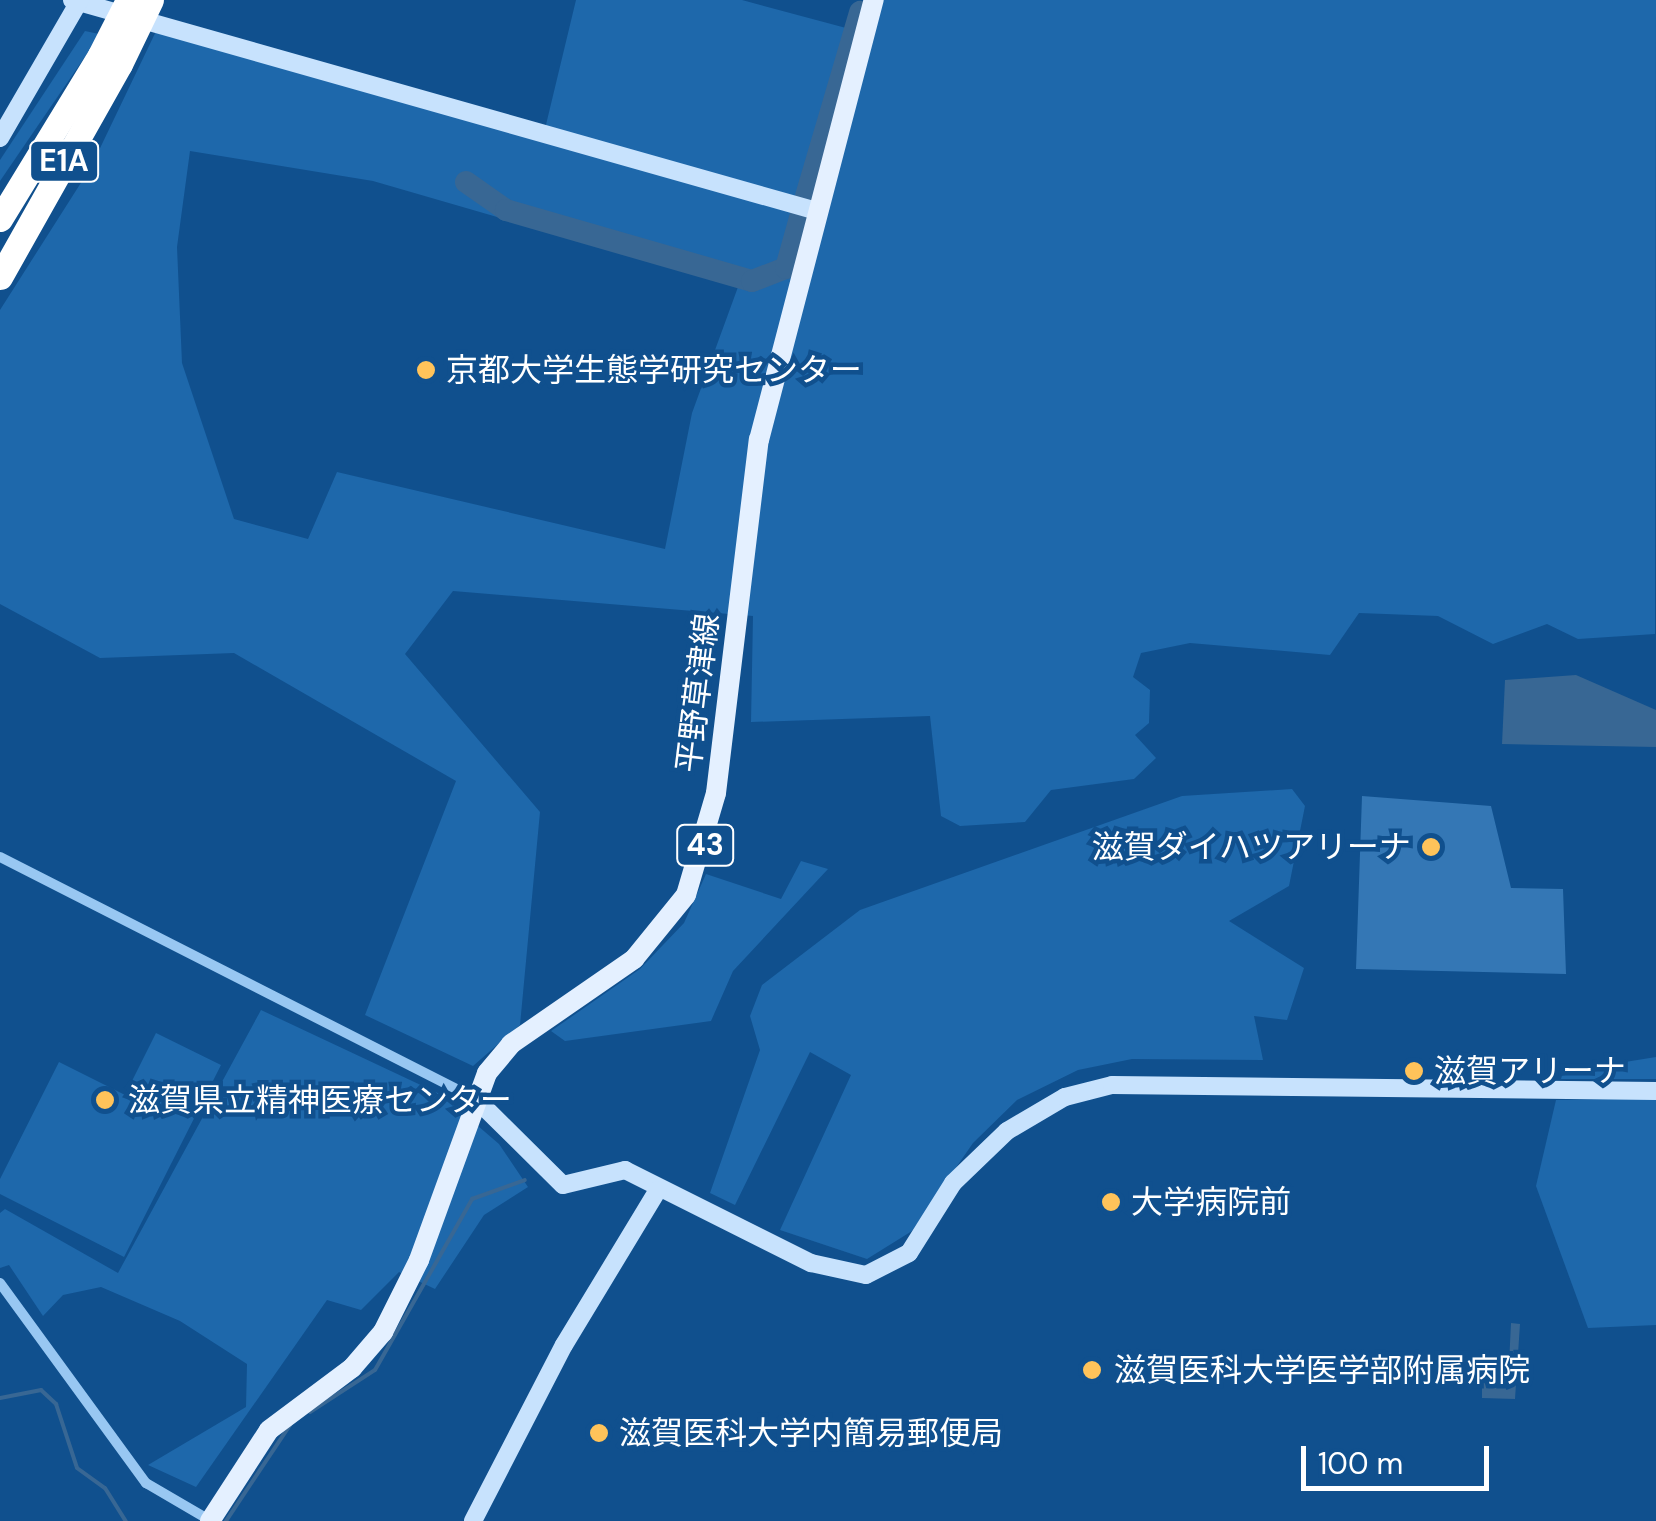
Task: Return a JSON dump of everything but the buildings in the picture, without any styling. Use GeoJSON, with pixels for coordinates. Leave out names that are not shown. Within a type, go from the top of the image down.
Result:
{"type":"FeatureCollection","features":[{"type":"Feature","properties":{"kind":"highway","name":"E1A"},"geometry":{"type":"LineString","coordinates":[[0,252],[110,60],[128,0]]}},
{"type":"Feature","properties":{"kind":"highway","name":"E1A"},"geometry":{"type":"LineString","coordinates":[[0,219],[151,0]]}},
{"type":"Feature","properties":{"kind":"highway"},"geometry":{"type":"LineString","coordinates":[[0,198],[110,60]]}},
{"type":"Feature","properties":{"kind":"highway"},"geometry":{"type":"LineString","coordinates":[[0,277],[110,60]]}},
{"type":"Feature","properties":{"kind":"main road","name":"平野草津線"},"geometry":{"type":"LineString","coordinates":[[210,1521],[269,1430],[352,1368],[383,1332],[432,1226],[476,1099],[511,1044],[634,959],[686,895],[704,849],[759,440],[813,210],[874,0]]}},
{"type":"Feature","properties":{"kind":"street"},"geometry":{"type":"LineString","coordinates":[[0,138],[77,1],[813,210]]}},
{"type":"Feature","properties":{"kind":"street"},"geometry":{"type":"LineString","coordinates":[[0,857],[476,1099],[564,1186],[625,1170],[658,1190],[811,1263],[866,1275],[909,1252],[953,1183],[1007,1131],[1065,1098],[1112,1084],[1656,1091]]}},
{"type":"Feature","properties":{"kind":"street"},"geometry":{"type":"LineString","coordinates":[[474,1521],[564,1344],[658,1190]]}},
{"type":"Feature","properties":{"kind":"street"},"geometry":{"type":"LineString","coordinates":[[0,1283],[146,1483],[210,1521]]}},
{"type":"Feature","properties":{"kind":"shaded area"},"geometry":{"type":"Polygon","coordinates":[[[576,0],[742,0],[861,32],[871,0],[1656,0],[1655,634],[1578,639],[1547,624],[1493,644],[1438,616],[1359,613],[1330,655],[1190,643],[1141,653],[1133,677],[1150,690],[1149,723],[1135,735],[1156,758],[1134,779],[1051,790],[1025,822],[960,826],[941,816],[930,716],[751,722],[753,616],[453,591],[405,654],[540,812],[520,1025],[473,1066],[365,1015],[456,781],[234,653],[100,658],[0,604],[0,310],[91,167],[159,25],[544,133],[576,0]],[[190,151],[177,247],[182,363],[234,519],[308,539],[337,472],[665,549],[692,413],[738,287],[373,181],[190,151]]]}},
{"type":"Feature","properties":{"kind":"shaded area"},"geometry":{"type":"Polygon","coordinates":[[[85,31],[99,34],[0,181],[0,160],[85,31]]]}},
{"type":"Feature","properties":{"kind":"shaded area"},"geometry":{"type":"Polygon","coordinates":[[[1576,675],[1656,710],[1656,747],[1502,744],[1505,680],[1576,675]]]}},
{"type":"Feature","properties":{"kind":"shaded area"},"geometry":{"type":"Polygon","coordinates":[[[1292,789],[1305,806],[1289,886],[1229,921],[1304,968],[1287,1020],[1254,1016],[1263,1060],[1132,1059],[1078,1070],[1017,1100],[973,1143],[912,1231],[867,1259],[780,1230],[851,1075],[810,1052],[735,1205],[710,1193],[760,1050],[750,1016],[762,985],[860,910],[1182,796],[1292,789]]]}},
{"type":"Feature","properties":{"kind":"shaded area"},"geometry":{"type":"Polygon","coordinates":[[[801,861],[828,869],[733,971],[711,1021],[565,1041],[551,1031],[640,969],[684,923],[706,874],[781,899],[801,861]]]}},
{"type":"Feature","properties":{"kind":"shaded area"},"geometry":{"type":"Polygon","coordinates":[[[261,1010],[442,1095],[499,1144],[528,1187],[484,1215],[435,1289],[399,1272],[361,1310],[327,1300],[196,1487],[148,1465],[246,1407],[247,1364],[180,1321],[101,1287],[63,1295],[43,1316],[9,1265],[0,1268],[0,1213],[5,1209],[118,1273],[261,1010]]]}},
{"type":"Feature","properties":{"kind":"shaded area"},"geometry":{"type":"Polygon","coordinates":[[[156,1033],[221,1065],[124,1257],[0,1194],[0,1179],[59,1062],[125,1095],[156,1033]]]}},
{"type":"Feature","properties":{"kind":"shaded area"},"geometry":{"type":"Polygon","coordinates":[[[1656,1057],[1656,1079],[1561,1079],[1563,1072],[1656,1057]]]}},
{"type":"Feature","properties":{"kind":"shaded area"},"geometry":{"type":"Polygon","coordinates":[[[1656,1098],[1656,1325],[1588,1328],[1536,1186],[1556,1100],[1656,1098]]]}},
{"type":"Feature","properties":{"kind":"shaded area"},"geometry":{"type":"Polygon","coordinates":[[[1511,1323],[1520,1324],[1515,1399],[1482,1398],[1482,1364],[1509,1364],[1511,1323]]]}},
{"type":"Feature","properties":{"kind":"waterway"},"geometry":{"type":"LineString","coordinates":[[806,196],[860,12]]}},
{"type":"Feature","properties":{"kind":"waterway"},"geometry":{"type":"LineString","coordinates":[[466,182],[506,210],[752,281],[786,268],[800,218]]}},
{"type":"Feature","properties":{"kind":"waterway"},"geometry":{"type":"LineString","coordinates":[[310,1412],[375,1370],[472,1199],[525,1180]]}},
{"type":"Feature","properties":{"kind":"waterway"},"geometry":{"type":"LineString","coordinates":[[0,1398],[41,1390],[56,1404],[77,1468],[105,1488],[126,1521]]}},
{"type":"Feature","properties":{"kind":"waterway"},"geometry":{"type":"LineString","coordinates":[[226,1521],[290,1425]]}},
{"type":"Feature","properties":{"kind":"place","name":"京都大学生態学研究センター"},"geometry":{"type":"Point","coordinates":[426,370]}},
{"type":"Feature","properties":{"kind":"place","name":"滋賀ダイハツアリーナ"},"geometry":{"type":"Point","coordinates":[1431,847]}},
{"type":"Feature","properties":{"kind":"place","name":"滋賀アリーナ"},"geometry":{"type":"Point","coordinates":[1414,1071]}},
{"type":"Feature","properties":{"kind":"place","name":"滋賀県立精神医療センター"},"geometry":{"type":"Point","coordinates":[105,1100]}},
{"type":"Feature","properties":{"kind":"place","name":"大学病院前"},"geometry":{"type":"Point","coordinates":[1111,1202]}},
{"type":"Feature","properties":{"kind":"place","name":"滋賀医科大学医学部附属病院"},"geometry":{"type":"Point","coordinates":[1092,1370]}},
{"type":"Feature","properties":{"kind":"place","name":"滋賀医科大学内簡易郵便局"},"geometry":{"type":"Point","coordinates":[599,1433]}}]}
